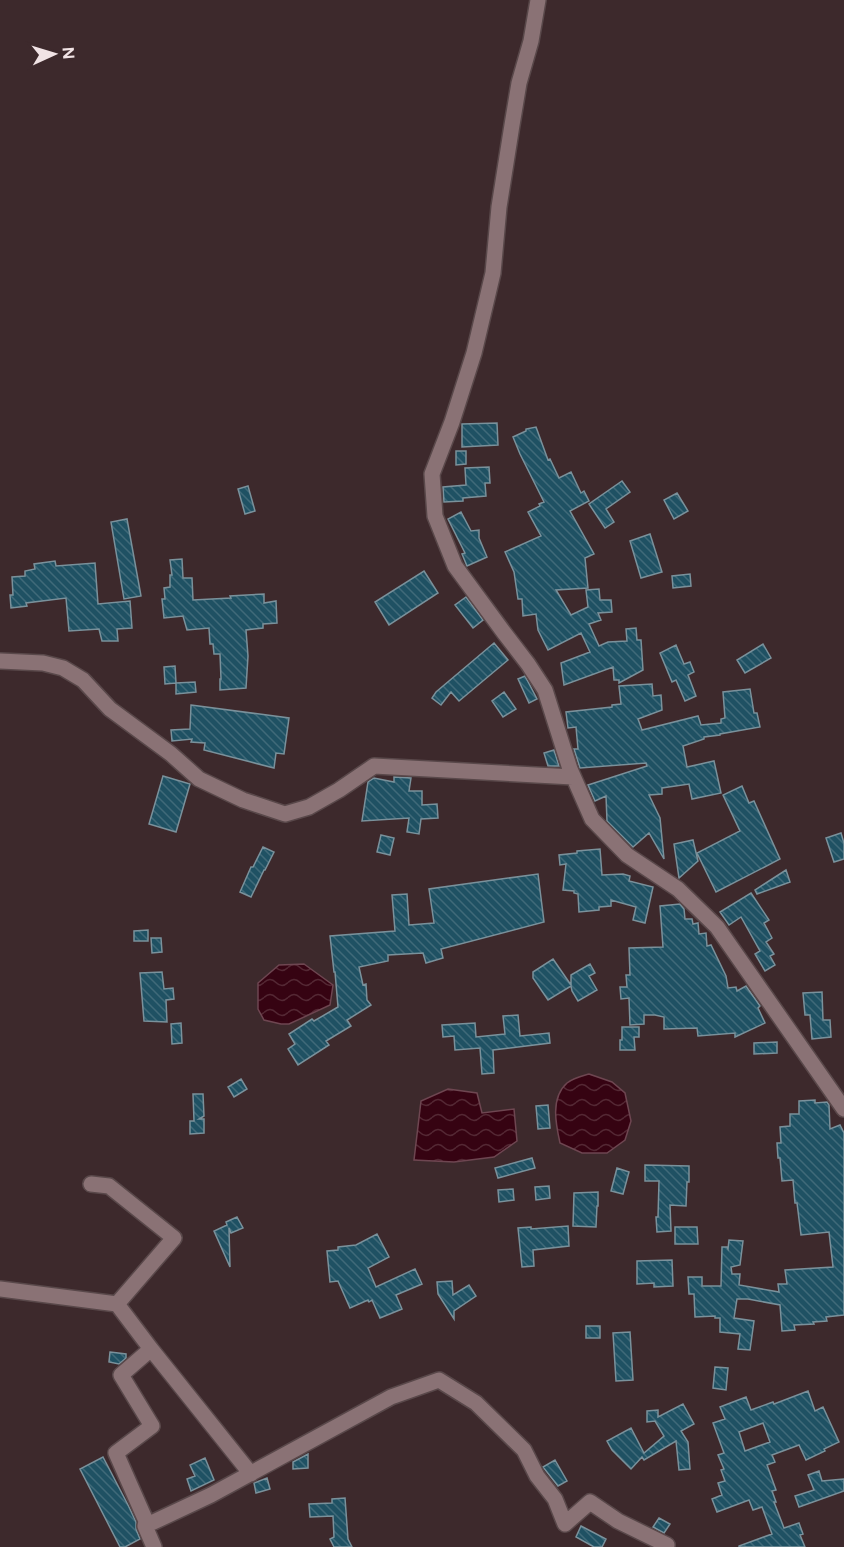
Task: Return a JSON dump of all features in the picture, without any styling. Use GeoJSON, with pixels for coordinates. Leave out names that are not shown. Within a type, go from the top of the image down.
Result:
{"type":"FeatureCollection","features":[{"type":"Feature","properties":{"kind":"street"},"geometry":{"type":"LineString","coordinates":[[538,0],[531,41],[515,104],[499,207],[493,273],[474,353],[452,422],[432,474],[435,516],[455,566],[545,690],[573,777],[592,819],[627,855],[678,889],[717,927],[844,1109]]}},
{"type":"Feature","properties":{"kind":"street"},"geometry":{"type":"LineString","coordinates":[[0,661],[43,663],[63,668],[83,680],[110,709],[171,754],[199,779],[243,801],[285,814],[309,807],[374,766],[573,777]]}},
{"type":"Feature","properties":{"kind":"street"},"geometry":{"type":"LineString","coordinates":[[92,1184],[109,1186],[174,1238],[117,1304]]}},
{"type":"Feature","properties":{"kind":"street"},"geometry":{"type":"LineString","coordinates":[[0,1288],[117,1304],[251,1474]]}},
{"type":"Feature","properties":{"kind":"street"},"geometry":{"type":"LineString","coordinates":[[151,1349],[121,1375],[152,1426],[116,1453],[146,1521],[145,1526],[154,1547]]}},
{"type":"Feature","properties":{"kind":"street"},"geometry":{"type":"LineString","coordinates":[[145,1526],[212,1495],[392,1397],[440,1380],[476,1403],[524,1450],[537,1476],[555,1499],[565,1524],[590,1502],[618,1521],[667,1545],[666,1547]]}},
{"type":"Feature","properties":{"kind":"water"},"geometry":{"type":"Polygon","coordinates":[[[304,964],[333,985],[330,1005],[289,1024],[264,1020],[258,1009],[258,983],[279,965],[304,964]]]}},
{"type":"Feature","properties":{"kind":"water"},"geometry":{"type":"Polygon","coordinates":[[[589,1074],[612,1082],[625,1093],[631,1121],[625,1140],[607,1153],[582,1153],[560,1143],[556,1112],[558,1096],[569,1081],[589,1074]]]}},
{"type":"Feature","properties":{"kind":"water"},"geometry":{"type":"Polygon","coordinates":[[[448,1089],[477,1093],[482,1113],[514,1109],[517,1141],[494,1157],[454,1162],[414,1160],[421,1101],[448,1089]]]}},
{"type":"Feature","properties":{"kind":"building"},"geometry":{"type":"Polygon","coordinates":[[[497,423],[498,445],[462,447],[462,424],[497,423]]]}},
{"type":"Feature","properties":{"kind":"building"},"geometry":{"type":"Polygon","coordinates":[[[536,427],[548,460],[550,459],[559,478],[571,472],[581,493],[584,491],[589,501],[570,511],[594,554],[585,558],[588,588],[556,590],[571,615],[588,607],[586,590],[599,589],[600,600],[611,600],[612,612],[598,613],[601,620],[589,624],[599,646],[608,642],[627,641],[626,629],[636,628],[637,640],[641,640],[643,670],[619,683],[619,680],[614,680],[613,667],[564,685],[561,663],[590,652],[581,633],[548,650],[538,630],[536,614],[523,616],[522,599],[518,599],[514,572],[505,552],[541,536],[528,512],[544,502],[513,437],[526,429],[536,427]]]}},
{"type":"Feature","properties":{"kind":"building"},"geometry":{"type":"Polygon","coordinates":[[[456,451],[466,451],[466,464],[456,465],[456,451]]]}},
{"type":"Feature","properties":{"kind":"building"},"geometry":{"type":"Polygon","coordinates":[[[489,467],[490,483],[485,483],[486,496],[444,502],[443,487],[466,485],[465,468],[489,467]]]}},
{"type":"Feature","properties":{"kind":"building"},"geometry":{"type":"Polygon","coordinates":[[[622,481],[630,492],[606,509],[614,522],[605,528],[589,504],[622,481]]]}},
{"type":"Feature","properties":{"kind":"building"},"geometry":{"type":"Polygon","coordinates":[[[248,486],[255,511],[245,514],[238,489],[248,486]]]}},
{"type":"Feature","properties":{"kind":"building"},"geometry":{"type":"Polygon","coordinates":[[[677,493],[688,511],[674,519],[664,500],[677,493]]]}},
{"type":"Feature","properties":{"kind":"building"},"geometry":{"type":"Polygon","coordinates":[[[461,512],[471,531],[479,530],[479,538],[487,557],[467,566],[462,554],[465,553],[448,519],[461,512]]]}},
{"type":"Feature","properties":{"kind":"building"},"geometry":{"type":"Polygon","coordinates":[[[127,519],[141,596],[124,599],[111,522],[127,519]]]}},
{"type":"Feature","properties":{"kind":"building"},"geometry":{"type":"Polygon","coordinates":[[[650,534],[662,572],[641,578],[630,541],[650,534]]]}},
{"type":"Feature","properties":{"kind":"building"},"geometry":{"type":"Polygon","coordinates":[[[182,559],[183,578],[192,578],[193,600],[264,594],[264,603],[276,601],[277,623],[263,624],[263,628],[246,630],[248,656],[246,688],[220,690],[220,654],[214,654],[213,644],[210,644],[209,628],[187,630],[183,616],[164,618],[162,599],[165,599],[164,588],[170,587],[170,575],[172,575],[170,560],[182,559]]]}},
{"type":"Feature","properties":{"kind":"building"},"geometry":{"type":"Polygon","coordinates":[[[55,561],[56,566],[95,563],[98,604],[130,601],[132,628],[117,629],[118,641],[102,641],[99,629],[69,631],[66,598],[26,603],[27,606],[11,608],[12,577],[25,576],[25,571],[35,569],[34,564],[55,561]]]}},
{"type":"Feature","properties":{"kind":"building"},"geometry":{"type":"Polygon","coordinates":[[[424,571],[438,593],[389,625],[375,602],[424,571]]]}},
{"type":"Feature","properties":{"kind":"building"},"geometry":{"type":"Polygon","coordinates":[[[690,574],[691,586],[673,588],[672,576],[690,574]]]}},
{"type":"Feature","properties":{"kind":"building"},"geometry":{"type":"Polygon","coordinates":[[[466,597],[483,620],[473,628],[455,605],[466,597]]]}},
{"type":"Feature","properties":{"kind":"building"},"geometry":{"type":"Polygon","coordinates":[[[494,643],[508,660],[459,701],[451,692],[441,705],[432,698],[436,692],[494,643]]]}},
{"type":"Feature","properties":{"kind":"building"},"geometry":{"type":"Polygon","coordinates":[[[763,644],[771,658],[745,673],[737,660],[763,644]]]}},
{"type":"Feature","properties":{"kind":"building"},"geometry":{"type":"Polygon","coordinates":[[[676,645],[684,664],[690,662],[694,672],[688,675],[696,696],[685,701],[676,680],[672,682],[660,653],[676,645]]]}},
{"type":"Feature","properties":{"kind":"building"},"geometry":{"type":"Polygon","coordinates":[[[175,666],[176,683],[165,684],[164,667],[175,666]]]}},
{"type":"Feature","properties":{"kind":"building"},"geometry":{"type":"Polygon","coordinates":[[[525,676],[537,699],[529,703],[518,679],[525,676]]]}},
{"type":"Feature","properties":{"kind":"building"},"geometry":{"type":"Polygon","coordinates":[[[195,682],[196,692],[176,694],[176,683],[195,682]]]}},
{"type":"Feature","properties":{"kind":"building"},"geometry":{"type":"Polygon","coordinates":[[[652,684],[653,696],[661,695],[662,710],[638,719],[642,730],[698,716],[701,725],[721,723],[721,719],[725,718],[723,692],[750,689],[754,713],[757,713],[760,727],[704,737],[704,739],[683,746],[687,767],[714,761],[721,793],[692,799],[689,784],[662,788],[662,794],[649,795],[660,818],[664,859],[649,833],[633,847],[607,821],[606,796],[595,801],[588,785],[647,766],[646,763],[580,768],[574,749],[578,749],[576,727],[568,728],[566,712],[612,707],[612,705],[621,704],[619,686],[652,684]]]}},
{"type":"Feature","properties":{"kind":"building"},"geometry":{"type":"Polygon","coordinates":[[[504,692],[516,709],[503,717],[492,701],[504,692]]]}},
{"type":"Feature","properties":{"kind":"building"},"geometry":{"type":"Polygon","coordinates":[[[191,705],[289,718],[284,754],[276,753],[274,768],[204,750],[205,743],[191,742],[192,739],[172,741],[171,730],[190,729],[191,705]]]}},
{"type":"Feature","properties":{"kind":"building"},"geometry":{"type":"Polygon","coordinates":[[[554,750],[559,766],[548,766],[544,753],[554,750]]]}},
{"type":"Feature","properties":{"kind":"building"},"geometry":{"type":"Polygon","coordinates":[[[163,776],[190,784],[176,832],[149,824],[163,776]]]}},
{"type":"Feature","properties":{"kind":"building"},"geometry":{"type":"Polygon","coordinates":[[[394,777],[411,778],[409,791],[422,791],[422,805],[437,804],[438,818],[421,819],[419,834],[407,832],[409,818],[362,821],[368,782],[374,778],[394,782],[394,777]]]}},
{"type":"Feature","properties":{"kind":"building"},"geometry":{"type":"Polygon","coordinates":[[[742,786],[749,803],[754,801],[780,859],[716,892],[697,853],[740,831],[723,795],[742,786]]]}},
{"type":"Feature","properties":{"kind":"building"},"geometry":{"type":"Polygon","coordinates":[[[841,833],[844,843],[844,859],[834,862],[826,838],[841,833]]]}},
{"type":"Feature","properties":{"kind":"building"},"geometry":{"type":"Polygon","coordinates":[[[381,835],[394,838],[390,855],[377,852],[381,835]]]}},
{"type":"Feature","properties":{"kind":"building"},"geometry":{"type":"Polygon","coordinates":[[[693,840],[698,861],[679,878],[674,844],[693,840]]]}},
{"type":"Feature","properties":{"kind":"building"},"geometry":{"type":"Polygon","coordinates":[[[263,847],[274,852],[251,897],[240,892],[263,847]]]}},
{"type":"Feature","properties":{"kind":"building"},"geometry":{"type":"Polygon","coordinates":[[[600,849],[602,875],[623,874],[630,876],[629,881],[653,887],[645,923],[633,920],[636,907],[611,900],[611,906],[579,912],[578,894],[574,891],[563,890],[566,864],[560,865],[559,855],[600,849]]]}},
{"type":"Feature","properties":{"kind":"building"},"geometry":{"type":"Polygon","coordinates":[[[786,870],[790,882],[757,894],[755,890],[786,870]]]}},
{"type":"Feature","properties":{"kind":"building"},"geometry":{"type":"Polygon","coordinates":[[[538,874],[544,922],[441,949],[443,958],[426,963],[423,953],[388,955],[388,961],[359,967],[363,985],[366,984],[367,1000],[371,1005],[347,1020],[351,1026],[326,1041],[329,1045],[298,1065],[288,1049],[295,1044],[289,1034],[312,1019],[314,1021],[338,1007],[330,936],[395,931],[392,895],[407,894],[409,925],[434,923],[429,889],[538,874]]]}},
{"type":"Feature","properties":{"kind":"building"},"geometry":{"type":"Polygon","coordinates":[[[751,893],[769,920],[764,923],[772,938],[766,942],[774,954],[770,956],[775,965],[765,971],[755,954],[760,951],[741,917],[729,925],[720,912],[751,893]]]}},
{"type":"Feature","properties":{"kind":"building"},"geometry":{"type":"Polygon","coordinates":[[[680,904],[684,909],[685,919],[692,919],[693,924],[698,923],[699,934],[706,933],[707,946],[711,945],[726,976],[728,988],[736,987],[737,991],[746,986],[760,1006],[758,1008],[765,1023],[735,1037],[735,1033],[698,1036],[697,1028],[664,1029],[664,1017],[655,1015],[644,1015],[644,1024],[630,1025],[629,998],[621,999],[620,987],[627,987],[626,975],[630,975],[629,948],[663,947],[660,906],[680,904]]]}},
{"type":"Feature","properties":{"kind":"building"},"geometry":{"type":"Polygon","coordinates":[[[148,930],[148,941],[134,941],[134,931],[148,930]]]}},
{"type":"Feature","properties":{"kind":"building"},"geometry":{"type":"Polygon","coordinates":[[[151,938],[161,938],[162,952],[152,953],[151,938]]]}},
{"type":"Feature","properties":{"kind":"building"},"geometry":{"type":"Polygon","coordinates":[[[553,959],[571,985],[571,975],[590,964],[595,973],[589,976],[597,990],[578,1001],[571,986],[548,1000],[533,978],[533,972],[553,959]]]}},
{"type":"Feature","properties":{"kind":"building"},"geometry":{"type":"Polygon","coordinates":[[[162,972],[164,989],[173,988],[174,999],[166,1000],[167,1022],[144,1021],[140,973],[162,972]]]}},
{"type":"Feature","properties":{"kind":"building"},"geometry":{"type":"Polygon","coordinates":[[[822,992],[823,1020],[830,1020],[831,1037],[812,1039],[810,1015],[805,1015],[803,993],[822,992]]]}},
{"type":"Feature","properties":{"kind":"building"},"geometry":{"type":"Polygon","coordinates":[[[518,1015],[520,1036],[549,1033],[550,1043],[493,1050],[494,1073],[482,1074],[480,1048],[455,1050],[454,1036],[443,1037],[442,1025],[475,1023],[476,1037],[505,1034],[503,1016],[518,1015]]]}},
{"type":"Feature","properties":{"kind":"building"},"geometry":{"type":"Polygon","coordinates":[[[181,1023],[182,1043],[172,1044],[171,1024],[181,1023]]]}},
{"type":"Feature","properties":{"kind":"building"},"geometry":{"type":"Polygon","coordinates":[[[622,1027],[639,1027],[639,1037],[634,1037],[635,1050],[620,1050],[622,1027]]]}},
{"type":"Feature","properties":{"kind":"building"},"geometry":{"type":"Polygon","coordinates":[[[777,1042],[777,1053],[754,1054],[754,1043],[777,1042]]]}},
{"type":"Feature","properties":{"kind":"building"},"geometry":{"type":"Polygon","coordinates":[[[241,1079],[247,1089],[234,1097],[228,1087],[241,1079]]]}},
{"type":"Feature","properties":{"kind":"building"},"geometry":{"type":"Polygon","coordinates":[[[193,1094],[203,1094],[204,1116],[199,1119],[204,1119],[204,1133],[190,1134],[190,1121],[194,1121],[193,1094]]]}},
{"type":"Feature","properties":{"kind":"building"},"geometry":{"type":"Polygon","coordinates":[[[815,1100],[815,1103],[827,1102],[829,1105],[830,1129],[840,1125],[844,1133],[844,1315],[826,1317],[827,1321],[813,1322],[814,1324],[794,1325],[795,1330],[782,1331],[780,1305],[737,1299],[734,1318],[754,1321],[750,1350],[738,1349],[740,1334],[720,1332],[720,1318],[695,1317],[694,1294],[689,1294],[688,1277],[702,1277],[702,1286],[721,1286],[722,1247],[728,1249],[729,1240],[743,1241],[740,1265],[731,1267],[732,1274],[740,1274],[739,1285],[779,1292],[778,1284],[787,1284],[785,1270],[833,1267],[829,1232],[801,1235],[793,1180],[782,1181],[780,1158],[778,1158],[777,1143],[781,1143],[780,1127],[790,1126],[790,1114],[799,1114],[799,1101],[815,1100]]]}},
{"type":"Feature","properties":{"kind":"building"},"geometry":{"type":"Polygon","coordinates":[[[548,1105],[550,1128],[538,1129],[536,1106],[548,1105]]]}},
{"type":"Feature","properties":{"kind":"building"},"geometry":{"type":"Polygon","coordinates":[[[532,1158],[535,1168],[498,1178],[495,1168],[532,1158]]]}},
{"type":"Feature","properties":{"kind":"building"},"geometry":{"type":"Polygon","coordinates":[[[645,1165],[689,1166],[686,1206],[670,1205],[671,1231],[657,1232],[659,1181],[645,1181],[645,1165]]]}},
{"type":"Feature","properties":{"kind":"building"},"geometry":{"type":"Polygon","coordinates":[[[617,1168],[629,1172],[623,1194],[611,1191],[617,1168]]]}},
{"type":"Feature","properties":{"kind":"building"},"geometry":{"type":"Polygon","coordinates":[[[549,1186],[550,1198],[536,1200],[535,1187],[549,1186]]]}},
{"type":"Feature","properties":{"kind":"building"},"geometry":{"type":"Polygon","coordinates":[[[513,1189],[514,1200],[499,1202],[498,1190],[513,1189]]]}},
{"type":"Feature","properties":{"kind":"building"},"geometry":{"type":"Polygon","coordinates":[[[598,1192],[596,1227],[573,1226],[574,1193],[598,1192]]]}},
{"type":"Feature","properties":{"kind":"building"},"geometry":{"type":"Polygon","coordinates":[[[237,1217],[243,1228],[231,1233],[229,1228],[230,1267],[214,1231],[237,1217]]]}},
{"type":"Feature","properties":{"kind":"building"},"geometry":{"type":"Polygon","coordinates":[[[568,1226],[569,1246],[533,1250],[534,1266],[522,1267],[518,1228],[568,1226]]]}},
{"type":"Feature","properties":{"kind":"building"},"geometry":{"type":"Polygon","coordinates":[[[675,1227],[697,1227],[698,1244],[675,1244],[675,1227]]]}},
{"type":"Feature","properties":{"kind":"building"},"geometry":{"type":"Polygon","coordinates":[[[377,1234],[389,1257],[368,1268],[376,1287],[415,1269],[422,1284],[396,1295],[402,1309],[380,1318],[372,1300],[350,1308],[338,1281],[330,1282],[327,1251],[356,1245],[377,1234]]]}},
{"type":"Feature","properties":{"kind":"building"},"geometry":{"type":"Polygon","coordinates":[[[672,1260],[673,1286],[654,1287],[654,1283],[637,1284],[637,1261],[672,1260]]]}},
{"type":"Feature","properties":{"kind":"building"},"geometry":{"type":"Polygon","coordinates":[[[452,1281],[453,1295],[469,1285],[476,1296],[454,1311],[454,1319],[438,1294],[437,1282],[452,1281]]]}},
{"type":"Feature","properties":{"kind":"building"},"geometry":{"type":"Polygon","coordinates":[[[586,1326],[600,1326],[600,1338],[586,1338],[586,1326]]]}},
{"type":"Feature","properties":{"kind":"building"},"geometry":{"type":"Polygon","coordinates":[[[630,1332],[633,1380],[616,1381],[613,1333],[630,1332]]]}},
{"type":"Feature","properties":{"kind":"building"},"geometry":{"type":"Polygon","coordinates":[[[110,1352],[126,1354],[126,1358],[119,1364],[109,1362],[110,1352]]]}},
{"type":"Feature","properties":{"kind":"building"},"geometry":{"type":"Polygon","coordinates":[[[715,1367],[728,1368],[726,1390],[713,1388],[715,1367]]]}},
{"type":"Feature","properties":{"kind":"building"},"geometry":{"type":"Polygon","coordinates":[[[808,1391],[815,1411],[823,1407],[839,1442],[806,1460],[799,1445],[772,1455],[775,1462],[767,1465],[776,1490],[772,1491],[776,1502],[774,1502],[784,1528],[799,1523],[803,1534],[800,1535],[805,1547],[739,1547],[772,1534],[762,1507],[753,1510],[749,1500],[717,1512],[712,1499],[722,1495],[718,1483],[725,1481],[721,1470],[724,1469],[718,1455],[724,1453],[713,1423],[725,1419],[720,1407],[746,1397],[751,1410],[773,1402],[774,1404],[808,1391]],[[763,1423],[739,1432],[745,1451],[770,1442],[763,1423]]]}},
{"type":"Feature","properties":{"kind":"building"},"geometry":{"type":"Polygon","coordinates":[[[683,1404],[694,1424],[681,1431],[688,1442],[690,1469],[679,1470],[676,1441],[644,1460],[642,1457],[631,1469],[612,1450],[607,1441],[631,1428],[644,1453],[664,1436],[655,1421],[647,1422],[647,1411],[658,1410],[658,1417],[683,1404]]]}},
{"type":"Feature","properties":{"kind":"building"},"geometry":{"type":"Polygon","coordinates":[[[308,1454],[308,1468],[293,1469],[293,1462],[308,1454]]]}},
{"type":"Feature","properties":{"kind":"building"},"geometry":{"type":"Polygon","coordinates":[[[103,1457],[136,1522],[140,1539],[125,1547],[120,1547],[80,1469],[103,1457]]]}},
{"type":"Feature","properties":{"kind":"building"},"geometry":{"type":"Polygon","coordinates":[[[205,1458],[214,1480],[191,1491],[187,1479],[195,1476],[190,1465],[205,1458]]]}},
{"type":"Feature","properties":{"kind":"building"},"geometry":{"type":"Polygon","coordinates":[[[555,1460],[567,1481],[558,1486],[543,1467],[555,1460]]]}},
{"type":"Feature","properties":{"kind":"building"},"geometry":{"type":"Polygon","coordinates":[[[819,1471],[822,1481],[844,1479],[844,1491],[799,1507],[795,1496],[814,1490],[808,1475],[819,1471]]]}},
{"type":"Feature","properties":{"kind":"building"},"geometry":{"type":"Polygon","coordinates":[[[267,1478],[270,1489],[256,1493],[254,1483],[267,1478]]]}},
{"type":"Feature","properties":{"kind":"building"},"geometry":{"type":"Polygon","coordinates":[[[345,1498],[348,1539],[352,1547],[334,1547],[330,1539],[334,1537],[333,1516],[310,1517],[309,1504],[332,1503],[332,1499],[345,1498]]]}},
{"type":"Feature","properties":{"kind":"building"},"geometry":{"type":"Polygon","coordinates":[[[659,1518],[670,1524],[664,1533],[653,1527],[659,1518]]]}},
{"type":"Feature","properties":{"kind":"building"},"geometry":{"type":"Polygon","coordinates":[[[581,1526],[606,1539],[602,1547],[594,1547],[576,1537],[581,1526]]]}}]}
